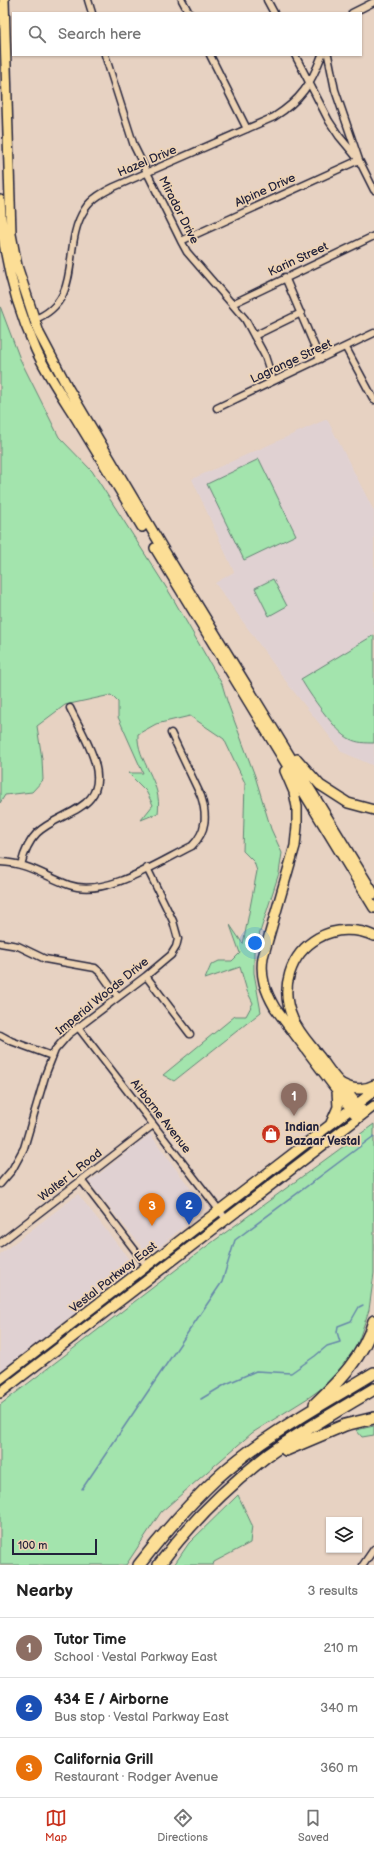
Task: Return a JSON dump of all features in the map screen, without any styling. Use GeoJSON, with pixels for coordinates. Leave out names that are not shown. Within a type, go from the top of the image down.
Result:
{"type":"FeatureCollection","features":[{"type":"Feature","properties":{"kind":"highway"},"geometry":{"type":"LineString","coordinates":[[300,1418],[350,1368],[363,1348],[374,1321]]}},
{"type":"Feature","properties":{"kind":"highway"},"geometry":{"type":"LineString","coordinates":[[139,1565],[168,1528],[217,1478],[249,1452],[300,1418],[374,1373]]}},
{"type":"Feature","properties":{"kind":"highway"},"geometry":{"type":"LineString","coordinates":[[159,1565],[200,1515],[244,1474],[295,1438],[374,1389]]}},
{"type":"Feature","properties":{"kind":"highway"},"geometry":{"type":"LineString","coordinates":[[244,1474],[281,1453],[315,1437],[345,1425],[374,1418]]}},
{"type":"Feature","properties":{"kind":"main road"},"geometry":{"type":"LineString","coordinates":[[4,0],[11,234],[37,351],[52,379],[278,743],[374,894]]}},
{"type":"Feature","properties":{"kind":"main road"},"geometry":{"type":"LineString","coordinates":[[0,200],[5,252],[30,321]]}},
{"type":"Feature","properties":{"kind":"main road"},"geometry":{"type":"LineString","coordinates":[[278,743],[320,785],[348,803],[374,810]]}},
{"type":"Feature","properties":{"kind":"main road"},"geometry":{"type":"LineString","coordinates":[[278,743],[374,908]]}},
{"type":"Feature","properties":{"kind":"main road"},"geometry":{"type":"LineString","coordinates":[[278,743],[294,792],[297,807],[297,826],[295,846],[263,957],[263,983],[274,1008],[339,1087],[355,1090],[374,1085]]}},
{"type":"Feature","properties":{"kind":"main road"},"geometry":{"type":"LineString","coordinates":[[361,1116],[299,1030],[286,1000],[289,973],[302,950],[312,941],[324,934],[339,930],[354,930],[374,936]]}},
{"type":"Feature","properties":{"kind":"main road"},"geometry":{"type":"LineString","coordinates":[[330,1125],[338,1107],[339,1087]]}},
{"type":"Feature","properties":{"kind":"main road","name":"Vestal Parkway East"},"geometry":{"type":"LineString","coordinates":[[0,1379],[374,1091]]}},
{"type":"Feature","properties":{"kind":"main road","name":"Vestal Parkway East"},"geometry":{"type":"LineString","coordinates":[[0,1392],[374,1106]]}},
{"type":"Feature","properties":{"kind":"street"},"geometry":{"type":"LineString","coordinates":[[88,0],[92,12]]}},
{"type":"Feature","properties":{"kind":"street"},"geometry":{"type":"LineString","coordinates":[[182,0],[188,12]]}},
{"type":"Feature","properties":{"kind":"street"},"geometry":{"type":"LineString","coordinates":[[267,0],[273,12]]}},
{"type":"Feature","properties":{"kind":"street"},"geometry":{"type":"LineString","coordinates":[[354,12],[374,2]]}},
{"type":"Feature","properties":{"kind":"street","name":"Mirador Drive"},"geometry":{"type":"LineString","coordinates":[[105,56],[129,132],[181,241],[187,252],[245,319],[265,356],[273,381]]}},
{"type":"Feature","properties":{"kind":"street"},"geometry":{"type":"LineString","coordinates":[[211,56],[247,128]]}},
{"type":"Feature","properties":{"kind":"street"},"geometry":{"type":"LineString","coordinates":[[295,56],[309,84],[339,136],[359,160]]}},
{"type":"Feature","properties":{"kind":"street","name":"Hazel Drive"},"geometry":{"type":"LineString","coordinates":[[30,321],[44,316],[53,308],[65,291],[76,230],[86,207],[103,192],[274,117],[295,102],[309,84],[322,56]]}},
{"type":"Feature","properties":{"kind":"street"},"geometry":{"type":"LineString","coordinates":[[328,56],[335,90],[359,160],[374,190]]}},
{"type":"Feature","properties":{"kind":"street","name":"Alpine Drive"},"geometry":{"type":"LineString","coordinates":[[181,241],[359,160]]}},
{"type":"Feature","properties":{"kind":"street","name":"Karin Street"},"geometry":{"type":"LineString","coordinates":[[232,304],[285,277],[374,236]]}},
{"type":"Feature","properties":{"kind":"street"},"geometry":{"type":"LineString","coordinates":[[285,277],[320,359]]}},
{"type":"Feature","properties":{"kind":"street"},"geometry":{"type":"LineString","coordinates":[[254,336],[301,313]]}},
{"type":"Feature","properties":{"kind":"street","name":"Lagrange Street"},"geometry":{"type":"LineString","coordinates":[[217,408],[346,348],[374,333]]}},
{"type":"Feature","properties":{"kind":"street"},"geometry":{"type":"LineString","coordinates":[[346,348],[374,400]]}},
{"type":"Feature","properties":{"kind":"street"},"geometry":{"type":"LineString","coordinates":[[21,865],[28,845],[38,832],[86,804],[92,797],[95,788],[97,775],[96,764],[70,708]]}},
{"type":"Feature","properties":{"kind":"street"},"geometry":{"type":"LineString","coordinates":[[0,862],[33,868],[72,886],[95,888],[112,885],[192,846],[200,836],[205,821],[201,796],[171,733]]}},
{"type":"Feature","properties":{"kind":"street","name":"Imperial Woods Drive"},"geometry":{"type":"LineString","coordinates":[[0,1184],[12,1170],[24,1148],[52,1056],[60,1043],[78,1027],[146,976],[171,955],[176,947],[178,939],[171,917],[147,868]]}},
{"type":"Feature","properties":{"kind":"street"},"geometry":{"type":"LineString","coordinates":[[0,943],[18,946],[45,959],[91,966],[100,972],[118,997]]}},
{"type":"Feature","properties":{"kind":"street"},"geometry":{"type":"LineString","coordinates":[[146,976],[190,1034]]}},
{"type":"Feature","properties":{"kind":"street","name":"Airborne Avenue"},"geometry":{"type":"LineString","coordinates":[[78,1027],[226,1219]]}},
{"type":"Feature","properties":{"kind":"street"},"geometry":{"type":"LineString","coordinates":[[0,1035],[11,1041],[52,1056]]}},
{"type":"Feature","properties":{"kind":"street","name":"Walter L Road"},"geometry":{"type":"LineString","coordinates":[[0,1243],[153,1125]]}},
{"type":"Feature","properties":{"kind":"street"},"geometry":{"type":"LineString","coordinates":[[81,1180],[147,1266]]}},
{"type":"Feature","properties":{"kind":"street"},"geometry":{"type":"LineString","coordinates":[[363,1565],[374,1549]]}},
{"type":"Feature","properties":{"kind":"shaded area"},"geometry":{"type":"Polygon","coordinates":[[[327,419],[374,511],[374,766],[342,752],[290,687],[215,583],[234,572],[192,479],[327,419]]]}},
{"type":"Feature","properties":{"kind":"shaded area"},"geometry":{"type":"Polygon","coordinates":[[[150,1134],[205,1208],[149,1256],[89,1182],[150,1134]]]}},
{"type":"Feature","properties":{"kind":"shaded area"},"geometry":{"type":"Polygon","coordinates":[[[78,1194],[135,1267],[0,1371],[0,1254],[78,1194]]]}},
{"type":"Feature","properties":{"kind":"green space"},"geometry":{"type":"Polygon","coordinates":[[[0,306],[20,359],[59,437],[92,471],[171,595],[222,684],[255,776],[271,829],[282,853],[279,873],[254,951],[254,973],[261,1012],[174,1081],[163,1075],[235,1016],[246,1016],[253,1003],[247,991],[240,967],[205,979],[211,965],[219,961],[232,961],[240,953],[230,925],[243,944],[257,871],[254,862],[243,851],[245,783],[224,739],[190,716],[156,724],[138,734],[138,744],[157,791],[158,802],[158,813],[141,820],[153,805],[146,791],[128,773],[143,773],[118,717],[118,702],[111,695],[65,705],[37,726],[42,759],[43,780],[32,792],[5,795],[0,803],[0,306]]]}},
{"type":"Feature","properties":{"kind":"green space"},"geometry":{"type":"Polygon","coordinates":[[[259,459],[296,535],[244,560],[207,484],[259,459]]]}},
{"type":"Feature","properties":{"kind":"green space"},"geometry":{"type":"Polygon","coordinates":[[[273,579],[287,606],[269,616],[255,588],[273,579]]]}},
{"type":"Feature","properties":{"kind":"green space"},"geometry":{"type":"Polygon","coordinates":[[[374,635],[374,743],[350,739],[337,729],[316,702],[301,679],[374,635]]]}},
{"type":"Feature","properties":{"kind":"green space"},"geometry":{"type":"Polygon","coordinates":[[[374,1124],[374,1273],[369,1310],[356,1348],[346,1367],[325,1386],[308,1398],[252,1433],[161,1512],[126,1565],[0,1565],[0,1405],[203,1249],[374,1124]]]}},
{"type":"Feature","properties":{"kind":"green space"},"geometry":{"type":"Polygon","coordinates":[[[58,1339],[44,1355],[0,1389],[0,1384],[58,1339]]]}},
{"type":"Feature","properties":{"kind":"green space"},"geometry":{"type":"Polygon","coordinates":[[[374,1426],[374,1435],[362,1437],[356,1430],[374,1426]]]}},
{"type":"Feature","properties":{"kind":"green space"},"geometry":{"type":"Polygon","coordinates":[[[238,1495],[252,1525],[250,1543],[214,1562],[213,1565],[174,1565],[189,1543],[238,1495]]]}},
{"type":"Feature","properties":{"kind":"waterway"},"geometry":{"type":"LineString","coordinates":[[82,1489],[222,1282],[235,1240],[374,1136]]}},
{"type":"Feature","properties":{"kind":"waterway"},"geometry":{"type":"LineString","coordinates":[[201,1399],[226,1384],[256,1371],[291,1373],[327,1346],[340,1342],[337,1332],[338,1326],[351,1321],[359,1307],[363,1305]]}},
{"type":"Feature","properties":{"kind":"place","name":"Tutor Time"},"geometry":{"type":"Point","coordinates":[294,1116]}},
{"type":"Feature","properties":{"kind":"place","name":"Indian Bazaar Vestal"},"geometry":{"type":"Point","coordinates":[271,1134]}},
{"type":"Feature","properties":{"kind":"place","name":"434 E / Airborne"},"geometry":{"type":"Point","coordinates":[189,1225]}},
{"type":"Feature","properties":{"kind":"place","name":"California Grill"},"geometry":{"type":"Point","coordinates":[152,1226]}}]}
